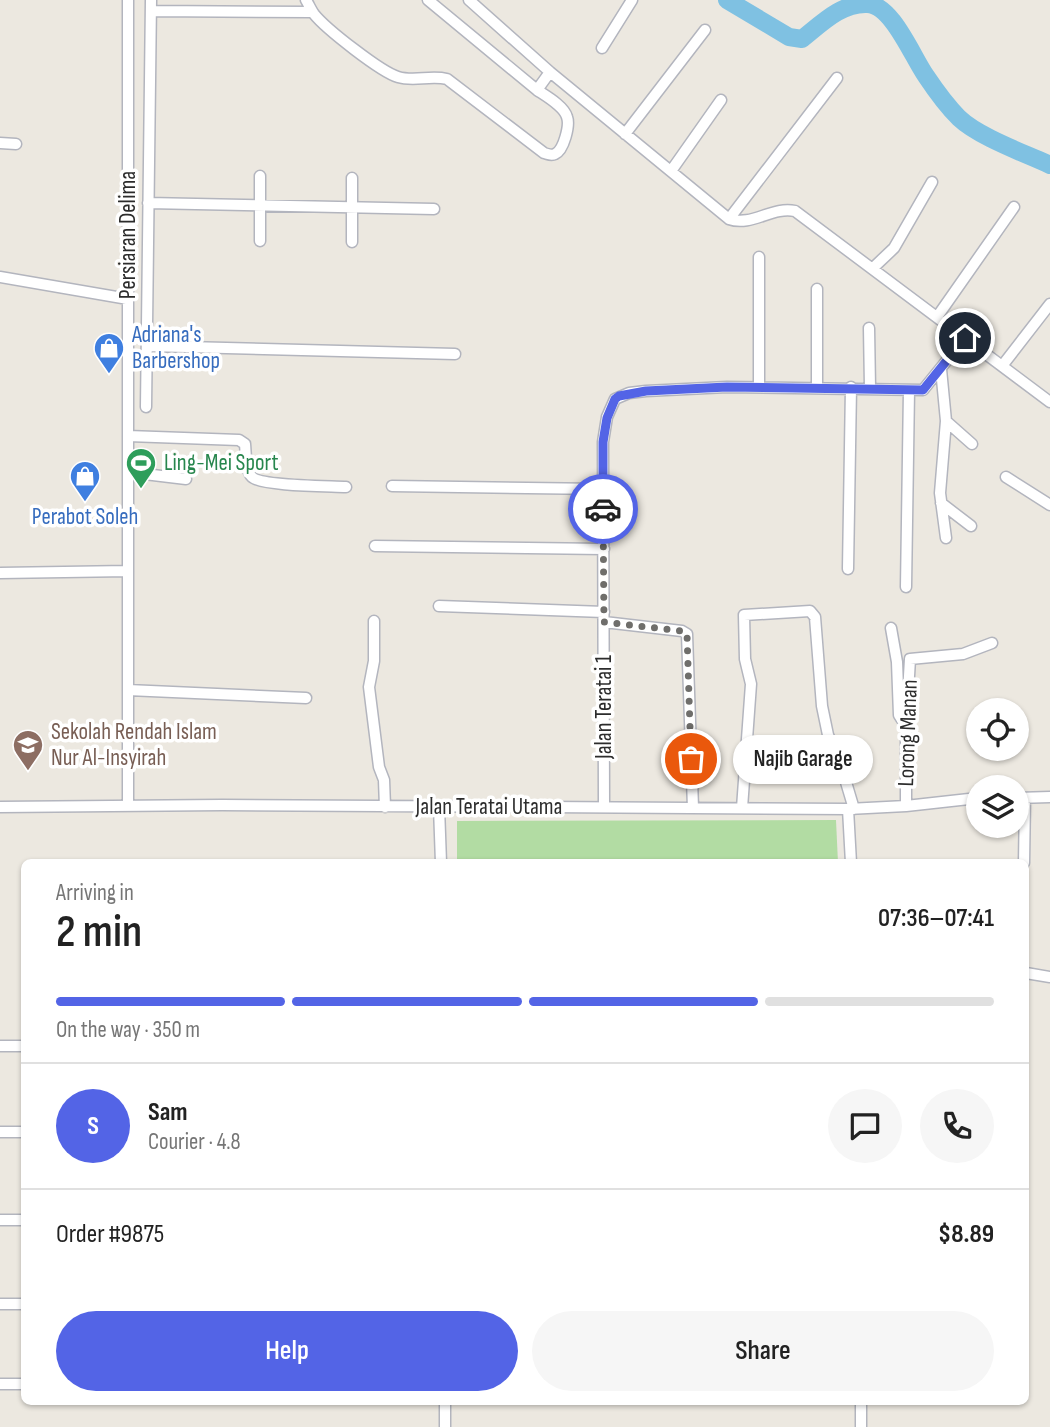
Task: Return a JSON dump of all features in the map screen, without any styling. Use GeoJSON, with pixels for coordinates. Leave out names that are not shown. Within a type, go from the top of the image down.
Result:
{"type":"FeatureCollection","features":[{"type":"Feature","properties":{"kind":"street","name":"Persiaran Delima"},"geometry":{"type":"LineString","coordinates":[[128,0],[128,806]]}},
{"type":"Feature","properties":{"kind":"street"},"geometry":{"type":"LineString","coordinates":[[306,0],[312,12],[358,52],[396,77],[447,79],[544,153],[553,155],[559,151],[568,117],[564,112],[428,0]]}},
{"type":"Feature","properties":{"kind":"street"},"geometry":{"type":"LineString","coordinates":[[469,0],[550,72],[729,219],[747,221],[782,210],[795,212],[1050,402]]}},
{"type":"Feature","properties":{"kind":"street"},"geometry":{"type":"LineString","coordinates":[[602,48],[632,0]]}},
{"type":"Feature","properties":{"kind":"street"},"geometry":{"type":"LineString","coordinates":[[146,407],[151,5],[312,12]]}},
{"type":"Feature","properties":{"kind":"street"},"geometry":{"type":"LineString","coordinates":[[625,134],[705,30]]}},
{"type":"Feature","properties":{"kind":"street"},"geometry":{"type":"LineString","coordinates":[[537,90],[550,72]]}},
{"type":"Feature","properties":{"kind":"street"},"geometry":{"type":"LineString","coordinates":[[729,219],[837,78]]}},
{"type":"Feature","properties":{"kind":"street"},"geometry":{"type":"LineString","coordinates":[[671,171],[721,100]]}},
{"type":"Feature","properties":{"kind":"street"},"geometry":{"type":"LineString","coordinates":[[0,143],[16,144]]}},
{"type":"Feature","properties":{"kind":"street"},"geometry":{"type":"LineString","coordinates":[[260,176],[260,241]]}},
{"type":"Feature","properties":{"kind":"street"},"geometry":{"type":"LineString","coordinates":[[352,178],[352,243]]}},
{"type":"Feature","properties":{"kind":"street"},"geometry":{"type":"LineString","coordinates":[[873,268],[894,248],[932,182]]}},
{"type":"Feature","properties":{"kind":"street"},"geometry":{"type":"LineString","coordinates":[[148,203],[434,209]]}},
{"type":"Feature","properties":{"kind":"street"},"geometry":{"type":"LineString","coordinates":[[937,317],[1014,207]]}},
{"type":"Feature","properties":{"kind":"street"},"geometry":{"type":"LineString","coordinates":[[759,257],[759,386]]}},
{"type":"Feature","properties":{"kind":"street"},"geometry":{"type":"LineString","coordinates":[[0,277],[128,299]]}},
{"type":"Feature","properties":{"kind":"street"},"geometry":{"type":"LineString","coordinates":[[817,289],[817,387]]}},
{"type":"Feature","properties":{"kind":"street"},"geometry":{"type":"LineString","coordinates":[[1002,366],[1050,304]]}},
{"type":"Feature","properties":{"kind":"street"},"geometry":{"type":"LineString","coordinates":[[869,328],[870,388]]}},
{"type":"Feature","properties":{"kind":"street"},"geometry":{"type":"LineString","coordinates":[[906,587],[909,390],[927,388],[965,338]]}},
{"type":"Feature","properties":{"kind":"street"},"geometry":{"type":"LineString","coordinates":[[147,346],[455,354]]}},
{"type":"Feature","properties":{"kind":"street"},"geometry":{"type":"LineString","coordinates":[[941,369],[946,421],[941,503],[946,538]]}},
{"type":"Feature","properties":{"kind":"street","name":"Jalan Teratai 1"},"geometry":{"type":"LineString","coordinates":[[604,807],[603,489],[605,430],[612,404],[619,396],[646,391],[759,386],[909,390]]}},
{"type":"Feature","properties":{"kind":"street"},"geometry":{"type":"LineString","coordinates":[[848,569],[851,387]]}},
{"type":"Feature","properties":{"kind":"street"},"geometry":{"type":"LineString","coordinates":[[946,421],[972,444]]}},
{"type":"Feature","properties":{"kind":"street"},"geometry":{"type":"LineString","coordinates":[[128,436],[239,440],[245,444],[249,472],[255,479],[271,483],[346,486]]}},
{"type":"Feature","properties":{"kind":"street"},"geometry":{"type":"LineString","coordinates":[[128,472],[186,479]]}},
{"type":"Feature","properties":{"kind":"street"},"geometry":{"type":"LineString","coordinates":[[1006,477],[1050,505]]}},
{"type":"Feature","properties":{"kind":"street"},"geometry":{"type":"LineString","coordinates":[[392,486],[603,489]]}},
{"type":"Feature","properties":{"kind":"street"},"geometry":{"type":"LineString","coordinates":[[941,503],[971,526]]}},
{"type":"Feature","properties":{"kind":"street"},"geometry":{"type":"LineString","coordinates":[[375,546],[604,548]]}},
{"type":"Feature","properties":{"kind":"street"},"geometry":{"type":"LineString","coordinates":[[0,573],[128,571]]}},
{"type":"Feature","properties":{"kind":"street"},"geometry":{"type":"LineString","coordinates":[[439,606],[604,617],[687,634],[693,808]]}},
{"type":"Feature","properties":{"kind":"street"},"geometry":{"type":"LineString","coordinates":[[742,808],[751,684],[746,659],[744,615],[810,611],[815,617],[822,706],[828,735],[843,772],[851,809],[851,859]]}},
{"type":"Feature","properties":{"kind":"street"},"geometry":{"type":"LineString","coordinates":[[374,621],[374,661],[369,687],[379,766],[384,780],[385,807]]}},
{"type":"Feature","properties":{"kind":"street"},"geometry":{"type":"LineString","coordinates":[[891,628],[897,662],[899,715],[906,726]]}},
{"type":"Feature","properties":{"kind":"street","name":"Lorong Manan"},"geometry":{"type":"LineString","coordinates":[[906,806],[906,726],[910,659],[963,654],[992,643]]}},
{"type":"Feature","properties":{"kind":"street"},"geometry":{"type":"LineString","coordinates":[[128,690],[306,698]]}},
{"type":"Feature","properties":{"kind":"street"},"geometry":{"type":"LineString","coordinates":[[0,797],[5,807]]}},
{"type":"Feature","properties":{"kind":"street"},"geometry":{"type":"LineString","coordinates":[[1029,798],[1050,797]]}},
{"type":"Feature","properties":{"kind":"street","name":"Jalan Teratai Utama"},"geometry":{"type":"LineString","coordinates":[[5,807],[851,809],[966,799]]}},
{"type":"Feature","properties":{"kind":"street"},"geometry":{"type":"LineString","coordinates":[[439,807],[441,859]]}},
{"type":"Feature","properties":{"kind":"street"},"geometry":{"type":"LineString","coordinates":[[1023,838],[1024,859]]}},
{"type":"Feature","properties":{"kind":"street"},"geometry":{"type":"LineString","coordinates":[[1029,974],[1050,977]]}},
{"type":"Feature","properties":{"kind":"street"},"geometry":{"type":"LineString","coordinates":[[0,1046],[21,1046]]}},
{"type":"Feature","properties":{"kind":"street"},"geometry":{"type":"LineString","coordinates":[[0,1132],[21,1132]]}},
{"type":"Feature","properties":{"kind":"street"},"geometry":{"type":"LineString","coordinates":[[0,1220],[21,1220]]}},
{"type":"Feature","properties":{"kind":"street"},"geometry":{"type":"LineString","coordinates":[[0,1304],[21,1304]]}},
{"type":"Feature","properties":{"kind":"street"},"geometry":{"type":"LineString","coordinates":[[0,1384],[21,1384]]}},
{"type":"Feature","properties":{"kind":"street"},"geometry":{"type":"LineString","coordinates":[[445,1405],[445,1427]]}},
{"type":"Feature","properties":{"kind":"street"},"geometry":{"type":"LineString","coordinates":[[861,1405],[861,1427]]}},
{"type":"Feature","properties":{"kind":"green space"},"geometry":{"type":"Polygon","coordinates":[[[836,820],[838,859],[457,859],[457,821],[836,820]]]}},
{"type":"Feature","properties":{"kind":"waterway"},"geometry":{"type":"LineString","coordinates":[[727,0],[789,37],[802,39],[840,11],[858,5],[876,6],[893,22],[930,82],[959,118],[990,138],[1050,165]]}},
{"type":"Feature","properties":{"kind":"way so far"},"geometry":{"type":"LineString","coordinates":[[603,509],[604,622],[684,631],[687,634],[691,759]]}},
{"type":"Feature","properties":{"kind":"place","name":"Adriana's Barbershop"},"geometry":{"type":"Point","coordinates":[109,375]}},
{"type":"Feature","properties":{"kind":"place","name":"Ling-Mei Sport"},"geometry":{"type":"Point","coordinates":[141,490]}},
{"type":"Feature","properties":{"kind":"place","name":"Perabot Soleh"},"geometry":{"type":"Point","coordinates":[85,503]}},
{"type":"Feature","properties":{"kind":"place","name":"Najib Garage"},"geometry":{"type":"Point","coordinates":[691,759]}},
{"type":"Feature","properties":{"kind":"place","name":"Sekolah Rendah Islam Nur Al-Insyirah"},"geometry":{"type":"Point","coordinates":[28,772]}},
{"type":"Feature","properties":{"kind":"route"},"geometry":{"type":"LineString","coordinates":[[603,509],[603,442],[607,418],[612,404],[619,396],[646,391],[727,387],[923,390],[965,338]]}}]}
